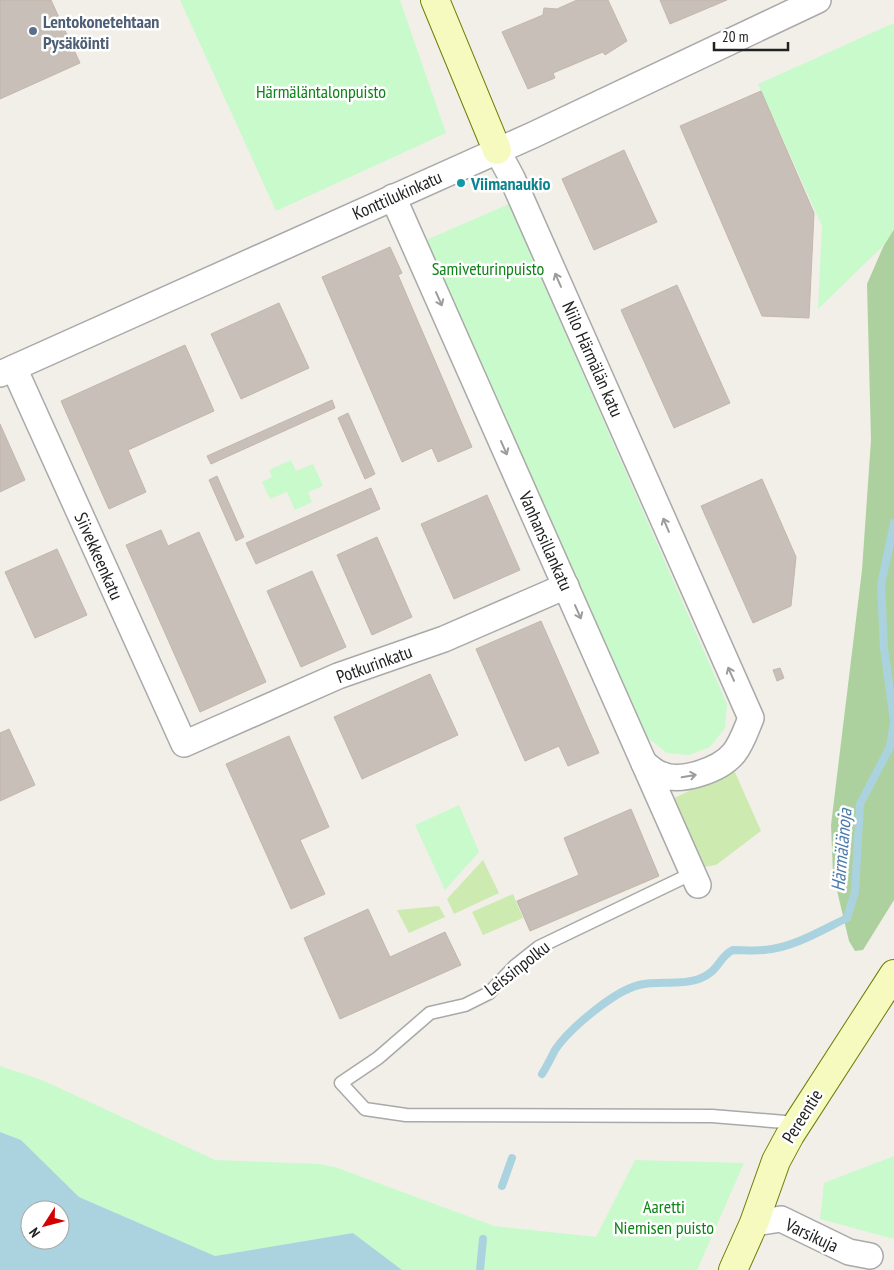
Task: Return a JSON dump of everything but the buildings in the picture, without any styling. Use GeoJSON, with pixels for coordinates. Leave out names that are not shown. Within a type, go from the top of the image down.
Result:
{"type":"FeatureCollection","features":[{"type":"Feature","properties":{"kind":"street","name":"Niilo Härmälän katu"},"geometry":{"type":"LineString","coordinates":[[435,0],[497,150],[516,187],[751,718],[743,739],[733,754],[724,762],[693,777],[661,775],[644,763]]}},
{"type":"Feature","properties":{"kind":"street","name":"Konttilukinkatu"},"geometry":{"type":"LineString","coordinates":[[7,371],[497,150],[818,0]]}},
{"type":"Feature","properties":{"kind":"street","name":"Vanhansillankatu"},"geometry":{"type":"LineString","coordinates":[[393,197],[644,763],[689,879]]}},
{"type":"Feature","properties":{"kind":"street","name":"Siivekkeenkatu"},"geometry":{"type":"LineString","coordinates":[[7,371],[184,744]]}},
{"type":"Feature","properties":{"kind":"street","name":"Potkurinkatu"},"geometry":{"type":"LineString","coordinates":[[184,744],[338,676],[444,639],[566,586]]}},
{"type":"Feature","properties":{"kind":"street","name":"Pereentie"},"geometry":{"type":"LineString","coordinates":[[733,1270],[754,1223],[776,1161],[797,1123],[894,974]]}},
{"type":"Feature","properties":{"kind":"street","name":"Varsikuja"},"geometry":{"type":"LineString","coordinates":[[754,1223],[781,1219],[849,1252],[870,1256]]}},
{"type":"Feature","properties":{"kind":"lane","name":"Leissinpolku"},"geometry":{"type":"LineString","coordinates":[[689,879],[539,947],[515,966],[489,993],[465,1005],[430,1013],[378,1058],[341,1083],[365,1109],[406,1115],[712,1116],[797,1123]]}},
{"type":"Feature","properties":{"kind":"green space","name":"Härmäläntalonpuisto"},"geometry":{"type":"Polygon","coordinates":[[[180,0],[400,0],[446,133],[276,211],[180,0]]]}},
{"type":"Feature","properties":{"kind":"green space"},"geometry":{"type":"Polygon","coordinates":[[[894,23],[894,229],[884,245],[818,309],[822,226],[758,84],[894,23]]]}},
{"type":"Feature","properties":{"kind":"green space","name":"Samiveturinpuisto"},"geometry":{"type":"Polygon","coordinates":[[[509,204],[727,704],[725,728],[710,747],[689,755],[667,753],[648,738],[426,240],[509,204]]]}},
{"type":"Feature","properties":{"kind":"green space"},"geometry":{"type":"Polygon","coordinates":[[[894,229],[894,900],[863,950],[855,951],[849,941],[833,874],[831,825],[862,570],[871,440],[867,284],[884,245],[894,229]]]}},
{"type":"Feature","properties":{"kind":"green space"},"geometry":{"type":"Polygon","coordinates":[[[291,460],[296,471],[313,464],[323,486],[308,492],[312,502],[295,510],[287,492],[270,499],[262,482],[272,477],[269,470],[291,460]]]}},
{"type":"Feature","properties":{"kind":"green space"},"geometry":{"type":"Polygon","coordinates":[[[734,770],[761,831],[716,865],[704,867],[672,799],[734,770]]]}},
{"type":"Feature","properties":{"kind":"green space"},"geometry":{"type":"Polygon","coordinates":[[[459,805],[479,852],[445,890],[415,825],[459,805]]]}},
{"type":"Feature","properties":{"kind":"green space"},"geometry":{"type":"Polygon","coordinates":[[[483,860],[499,893],[454,914],[447,899],[483,860]]]}},
{"type":"Feature","properties":{"kind":"green space"},"geometry":{"type":"Polygon","coordinates":[[[513,894],[523,918],[483,935],[472,912],[513,894]]]}},
{"type":"Feature","properties":{"kind":"green space"},"geometry":{"type":"Polygon","coordinates":[[[439,906],[445,917],[409,933],[397,910],[439,906]]]}},
{"type":"Feature","properties":{"kind":"green space","name":"Aaretti Niemisen puisto"},"geometry":{"type":"Polygon","coordinates":[[[0,1066],[42,1080],[215,1160],[318,1164],[335,1167],[494,1226],[596,1237],[635,1160],[744,1163],[697,1270],[402,1270],[353,1233],[215,1256],[79,1197],[21,1140],[0,1132],[0,1066]]]}},
{"type":"Feature","properties":{"kind":"green space"},"geometry":{"type":"Polygon","coordinates":[[[894,1156],[894,1239],[820,1219],[824,1183],[894,1156]]]}},
{"type":"Feature","properties":{"kind":"water"},"geometry":{"type":"Polygon","coordinates":[[[0,1132],[21,1140],[79,1197],[215,1256],[353,1233],[402,1270],[0,1270],[0,1132]]]}},
{"type":"Feature","properties":{"kind":"waterway","name":"Härmälänoja"},"geometry":{"type":"LineString","coordinates":[[542,1074],[562,1041],[581,1022],[617,995],[639,985],[699,979],[711,972],[733,950],[764,950],[786,946],[847,918],[855,892],[860,804],[890,747],[894,721],[884,648],[881,585],[894,523]]}},
{"type":"Feature","properties":{"kind":"waterway","name":"Härmälänoja"},"geometry":{"type":"LineString","coordinates":[[502,1186],[512,1158]]}},
{"type":"Feature","properties":{"kind":"waterway","name":"Härmälänoja"},"geometry":{"type":"LineString","coordinates":[[480,1270],[483,1239]]}},
{"type":"Feature","properties":{"kind":"place","name":"Lentokonetehtaan Pysäköinti"},"geometry":{"type":"Point","coordinates":[33,31]}},
{"type":"Feature","properties":{"kind":"place","name":"Viimanaukio"},"geometry":{"type":"Point","coordinates":[461,183]}}]}
